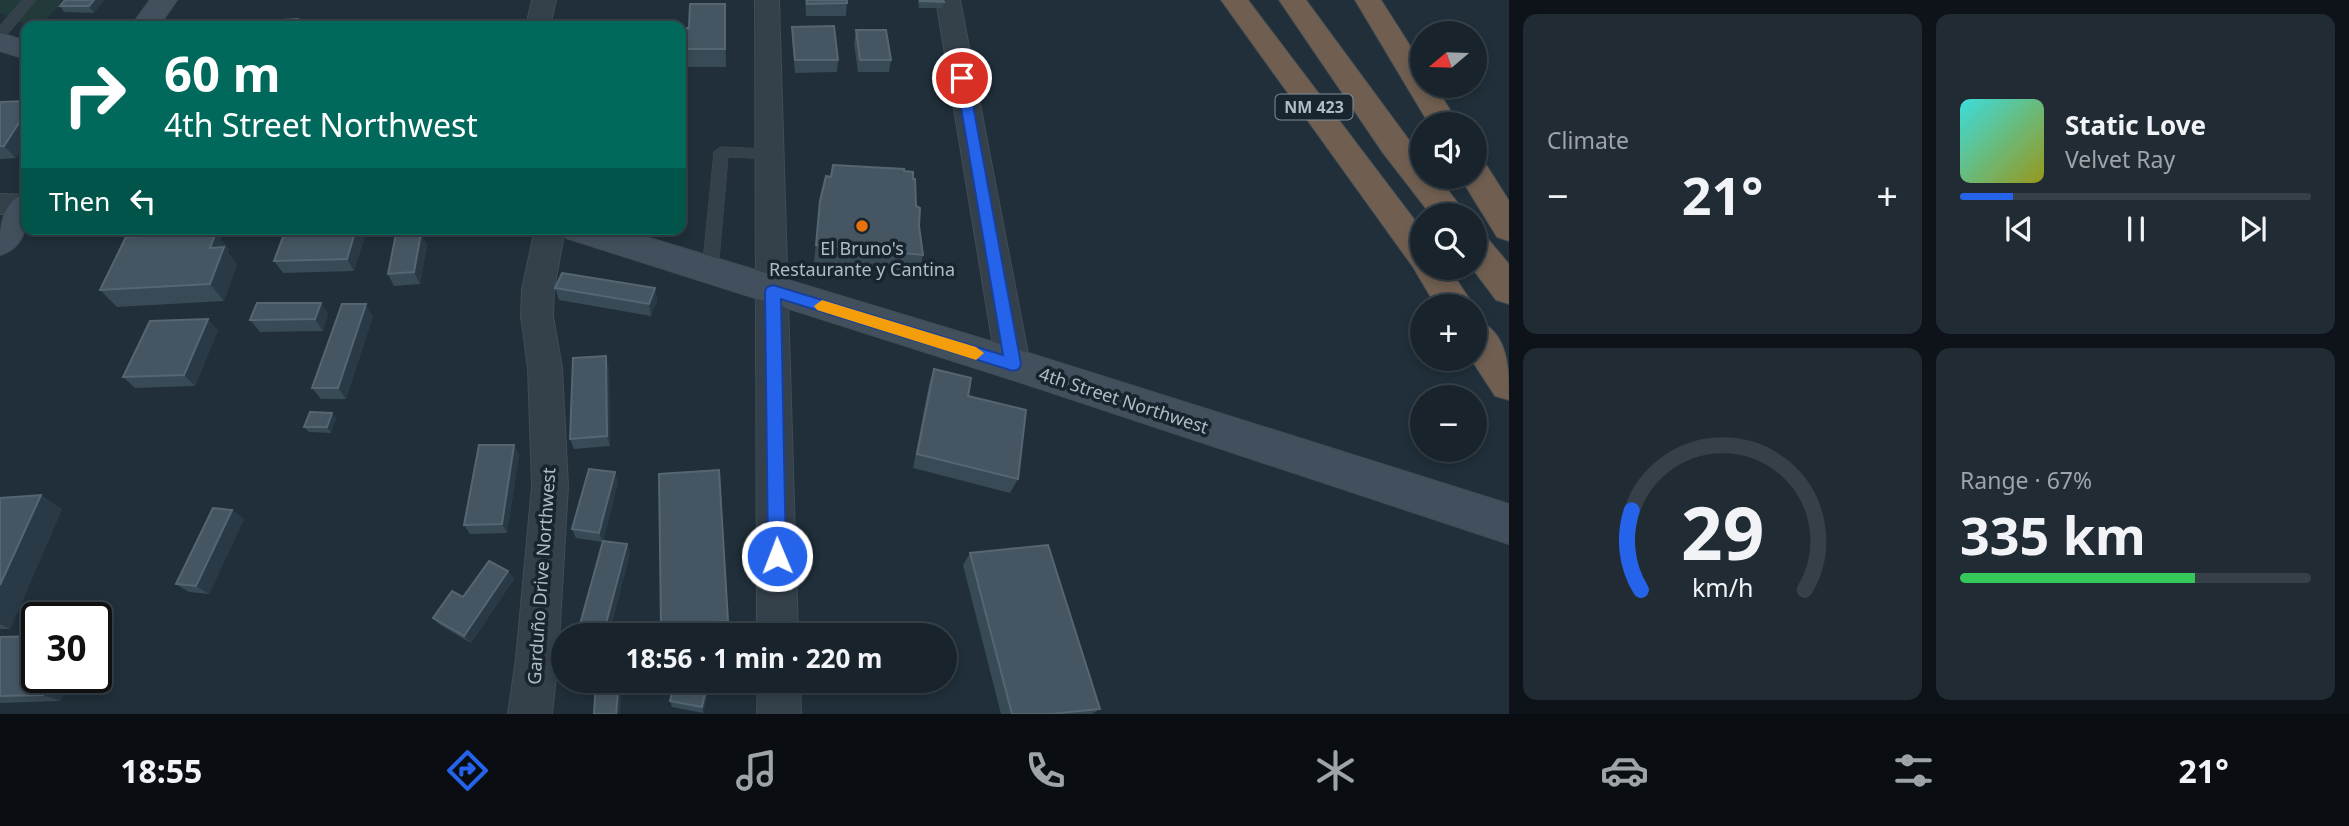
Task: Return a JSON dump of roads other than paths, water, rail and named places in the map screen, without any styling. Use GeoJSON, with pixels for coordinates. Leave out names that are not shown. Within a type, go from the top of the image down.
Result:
{"type":"FeatureCollection","features":[{"type":"Feature","properties":{"kind":"highway"},"geometry":{"type":"LineString","coordinates":[[1218,0],[1394,215]]}},
{"type":"Feature","properties":{"kind":"highway","name":"NM 423"},"geometry":{"type":"LineString","coordinates":[[1234,0],[1410,238]]}},
{"type":"Feature","properties":{"kind":"highway"},"geometry":{"type":"LineString","coordinates":[[1292,0],[1394,145],[1440,203]]}},
{"type":"Feature","properties":{"kind":"highway"},"geometry":{"type":"LineString","coordinates":[[1368,0],[1437,112]]}},
{"type":"Feature","properties":{"kind":"highway"},"geometry":{"type":"LineString","coordinates":[[1484,189],[1509,228]]}},
{"type":"Feature","properties":{"kind":"highway"},"geometry":{"type":"LineString","coordinates":[[1487,262],[1509,290]]}},
{"type":"Feature","properties":{"kind":"highway"},"geometry":{"type":"LineString","coordinates":[[1487,352],[1509,384]]}},
{"type":"Feature","properties":{"kind":"main road"},"geometry":{"type":"LineString","coordinates":[[149,21],[164,0]]}},
{"type":"Feature","properties":{"kind":"main road"},"geometry":{"type":"LineString","coordinates":[[0,42],[21,48]]}},
{"type":"Feature","properties":{"kind":"main road"},"geometry":{"type":"LineString","coordinates":[[0,242],[21,212]]}},
{"type":"Feature","properties":{"kind":"main road","name":"4th Street Northwest"},"geometry":{"type":"LineString","coordinates":[[597,235],[1013,364],[1508,524]]}},
{"type":"Feature","properties":{"kind":"street"},"geometry":{"type":"LineString","coordinates":[[539,21],[544,0]]}},
{"type":"Feature","properties":{"kind":"street"},"geometry":{"type":"LineString","coordinates":[[767,0],[778,623]]}},
{"type":"Feature","properties":{"kind":"street"},"geometry":{"type":"LineString","coordinates":[[948,0],[1013,364]]}},
{"type":"Feature","properties":{"kind":"street"},"geometry":{"type":"LineString","coordinates":[[0,204],[21,205]]}},
{"type":"Feature","properties":{"kind":"street","name":"Garduño Drive Northwest"},"geometry":{"type":"LineString","coordinates":[[530,714],[537,659],[550,486],[545,369],[537,316],[538,289],[549,235]]}},
{"type":"Feature","properties":{"kind":"street"},"geometry":{"type":"LineString","coordinates":[[779,693],[779,714]]}},
{"type":"Feature","properties":{"kind":"lane"},"geometry":{"type":"LineString","coordinates":[[0,34],[30,0]]}},
{"type":"Feature","properties":{"kind":"lane"},"geometry":{"type":"LineString","coordinates":[[710,271],[721,152],[770,154]]}},
{"type":"Feature","properties":{"kind":"place","name":"El Bruno's Restaurante y Cantina"},"geometry":{"type":"Point","coordinates":[862,226]}}]}
